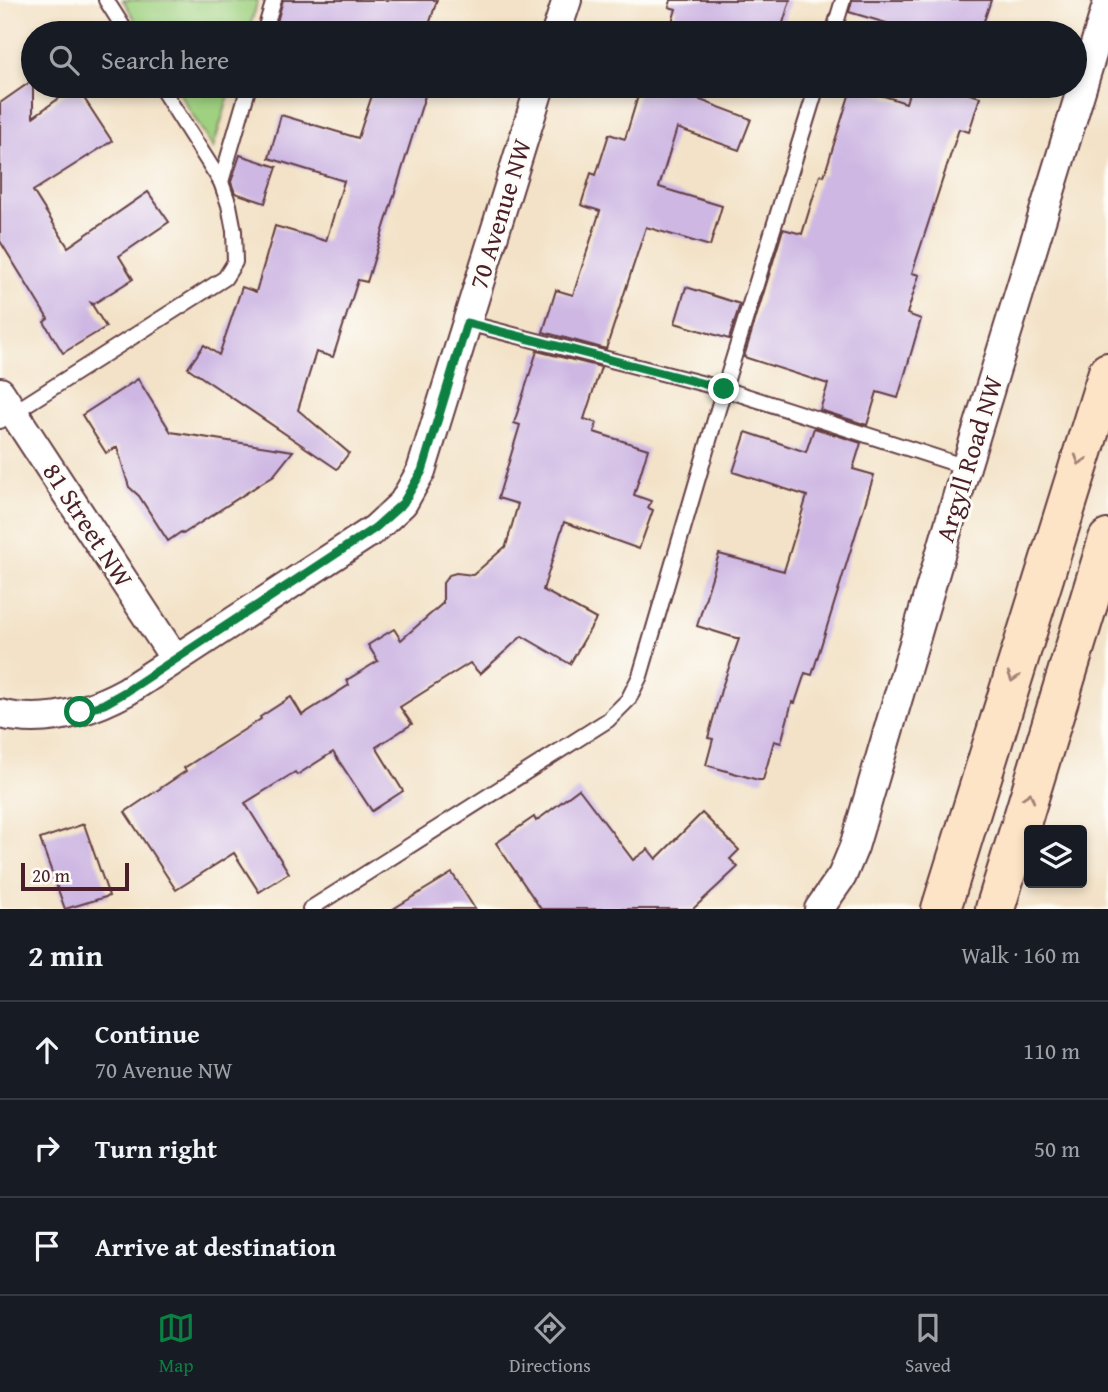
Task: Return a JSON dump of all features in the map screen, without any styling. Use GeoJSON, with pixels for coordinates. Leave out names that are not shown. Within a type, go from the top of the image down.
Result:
{"type":"FeatureCollection","features":[{"type":"Feature","properties":{"kind":"main road"},"geometry":{"type":"LineString","coordinates":[[941,909],[1108,372]]}},
{"type":"Feature","properties":{"kind":"main road"},"geometry":{"type":"LineString","coordinates":[[995,909],[1108,539]]}},
{"type":"Feature","properties":{"kind":"street"},"geometry":{"type":"LineString","coordinates":[[560,21],[567,0]]}},
{"type":"Feature","properties":{"kind":"street","name":"Argyll Road NW"},"geometry":{"type":"LineString","coordinates":[[1087,71],[1108,2]]}},
{"type":"Feature","properties":{"kind":"street","name":"70 Avenue NW"},"geometry":{"type":"LineString","coordinates":[[0,713],[18,718],[50,718],[104,704],[375,528],[403,503],[422,471],[536,98]]}},
{"type":"Feature","properties":{"kind":"street","name":"Argyll Road NW"},"geometry":{"type":"LineString","coordinates":[[819,909],[842,876],[854,846],[1079,98]]}},
{"type":"Feature","properties":{"kind":"street","name":"81 Street NW"},"geometry":{"type":"LineString","coordinates":[[4,408],[175,659]]}},
{"type":"Feature","properties":{"kind":"lane"},"geometry":{"type":"LineString","coordinates":[[106,0],[119,21]]}},
{"type":"Feature","properties":{"kind":"lane"},"geometry":{"type":"LineString","coordinates":[[268,21],[274,0]]}},
{"type":"Feature","properties":{"kind":"lane"},"geometry":{"type":"LineString","coordinates":[[837,21],[843,0]]}},
{"type":"Feature","properties":{"kind":"lane"},"geometry":{"type":"LineString","coordinates":[[4,408],[225,278],[235,262],[234,231],[221,181],[168,98]]}},
{"type":"Feature","properties":{"kind":"lane"},"geometry":{"type":"LineString","coordinates":[[221,181],[245,98]]}},
{"type":"Feature","properties":{"kind":"lane"},"geometry":{"type":"LineString","coordinates":[[310,909],[608,720],[628,700],[640,676],[813,98]]}},
{"type":"Feature","properties":{"kind":"lane"},"geometry":{"type":"LineString","coordinates":[[467,323],[724,389],[966,467]]}},
{"type":"Feature","properties":{"kind":"green space"},"geometry":{"type":"Polygon","coordinates":[[[123,0],[258,0],[252,21],[136,21],[123,0]]]}},
{"type":"Feature","properties":{"kind":"green space"},"geometry":{"type":"Polygon","coordinates":[[[182,98],[228,98],[213,148],[182,98]]]}},
{"type":"Feature","properties":{"kind":"building"},"geometry":{"type":"Polygon","coordinates":[[[283,0],[437,0],[430,21],[277,21],[283,0]]]}},
{"type":"Feature","properties":{"kind":"building"},"geometry":{"type":"Polygon","coordinates":[[[671,0],[790,0],[784,21],[672,21],[676,9],[669,7],[671,0]]]}},
{"type":"Feature","properties":{"kind":"building"},"geometry":{"type":"Polygon","coordinates":[[[852,0],[991,0],[984,21],[879,21],[849,12],[852,0]]]}},
{"type":"Feature","properties":{"kind":"building"},"geometry":{"type":"Polygon","coordinates":[[[21,88],[21,98],[33,98],[33,117],[59,98],[84,98],[112,141],[33,191],[68,247],[148,192],[169,222],[119,256],[133,279],[91,303],[106,327],[63,353],[44,322],[48,319],[0,241],[0,103],[21,88]]]}},
{"type":"Feature","properties":{"kind":"building"},"geometry":{"type":"Polygon","coordinates":[[[371,98],[424,98],[367,282],[358,280],[333,357],[316,352],[298,410],[349,453],[337,469],[188,368],[204,345],[219,355],[242,287],[256,292],[275,226],[326,241],[344,181],[269,158],[281,115],[358,138],[371,98]]]}},
{"type":"Feature","properties":{"kind":"building"},"geometry":{"type":"Polygon","coordinates":[[[637,98],[701,98],[751,119],[739,150],[677,128],[659,187],[722,206],[710,246],[646,227],[606,349],[543,332],[556,290],[573,295],[600,211],[581,205],[591,173],[596,175],[609,134],[625,139],[637,98]]]}},
{"type":"Feature","properties":{"kind":"building"},"geometry":{"type":"Polygon","coordinates":[[[848,98],[890,98],[906,103],[907,98],[980,98],[969,132],[959,129],[912,273],[919,275],[907,314],[921,319],[898,398],[877,392],[867,425],[820,410],[828,384],[744,357],[783,229],[802,234],[820,175],[824,176],[848,98]]]}},
{"type":"Feature","properties":{"kind":"building"},"geometry":{"type":"Polygon","coordinates":[[[240,155],[277,167],[265,203],[235,193],[231,182],[240,155]]]}},
{"type":"Feature","properties":{"kind":"building"},"geometry":{"type":"Polygon","coordinates":[[[686,287],[740,304],[729,339],[675,323],[686,287]]]}},
{"type":"Feature","properties":{"kind":"building"},"geometry":{"type":"Polygon","coordinates":[[[537,351],[601,367],[584,419],[597,423],[594,432],[648,449],[634,495],[651,501],[648,508],[653,510],[639,549],[564,522],[543,590],[596,619],[570,664],[522,636],[480,674],[470,663],[400,707],[412,724],[376,747],[403,791],[372,811],[333,752],[245,803],[289,873],[259,892],[234,853],[176,890],[125,812],[186,771],[184,768],[291,697],[302,715],[349,685],[347,680],[378,661],[368,645],[394,629],[401,640],[443,603],[443,583],[449,575],[473,575],[506,546],[518,504],[498,498],[520,425],[514,423],[537,351]]]}},
{"type":"Feature","properties":{"kind":"building"},"geometry":{"type":"Polygon","coordinates":[[[138,379],[171,432],[293,451],[274,475],[168,541],[139,496],[129,487],[117,447],[106,453],[82,415],[138,379]]]}},
{"type":"Feature","properties":{"kind":"building"},"geometry":{"type":"Polygon","coordinates":[[[814,428],[861,443],[853,469],[874,475],[812,675],[805,673],[795,703],[792,702],[781,743],[774,741],[763,780],[758,780],[706,765],[713,739],[708,738],[739,639],[697,626],[719,554],[784,571],[807,496],[733,472],[746,432],[806,452],[814,428]]]}},
{"type":"Feature","properties":{"kind":"building"},"geometry":{"type":"Polygon","coordinates":[[[579,789],[633,860],[648,849],[656,859],[702,813],[739,850],[730,859],[738,867],[693,909],[541,909],[496,843],[534,817],[536,821],[579,789]]]}},
{"type":"Feature","properties":{"kind":"building"},"geometry":{"type":"Polygon","coordinates":[[[84,824],[109,896],[65,909],[40,839],[84,824]]]}},
{"type":"Feature","properties":{"kind":"building"},"geometry":{"type":"Polygon","coordinates":[[[452,873],[475,909],[393,909],[452,873]]]}},
{"type":"Feature","properties":{"kind":"route"},"geometry":{"type":"LineString","coordinates":[[80,712],[104,704],[127,691],[375,528],[403,503],[422,471],[467,323],[724,389]]}}]}
